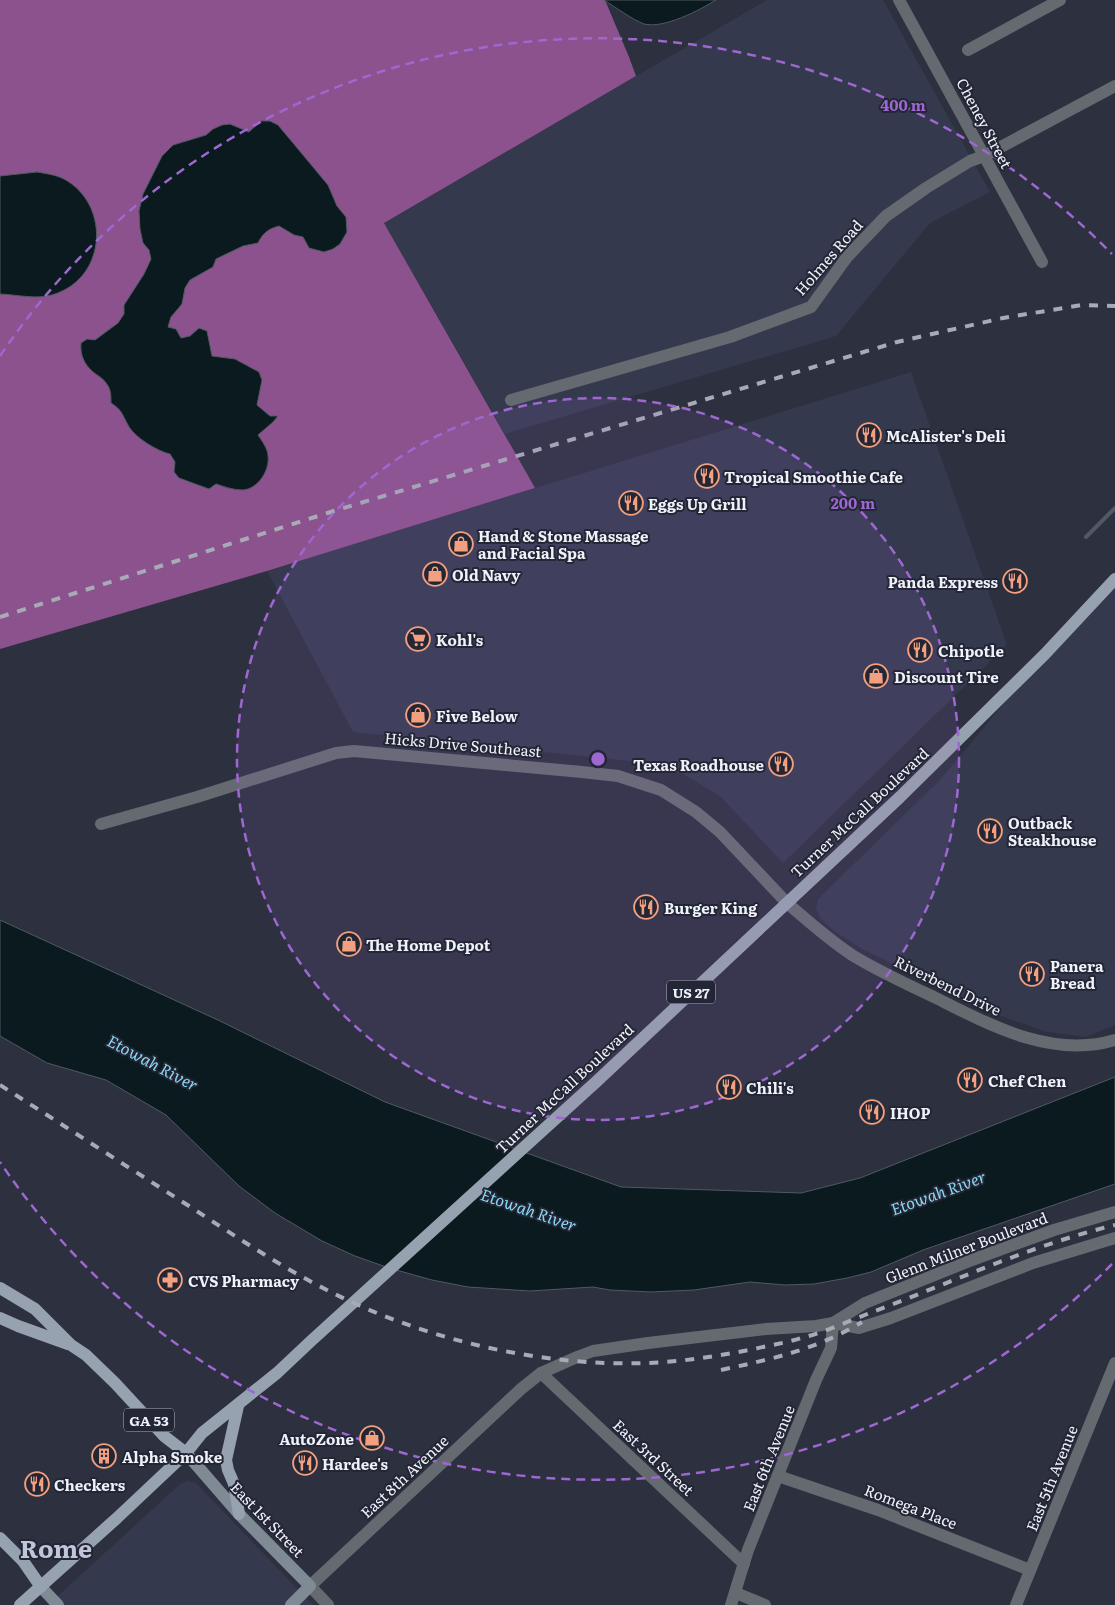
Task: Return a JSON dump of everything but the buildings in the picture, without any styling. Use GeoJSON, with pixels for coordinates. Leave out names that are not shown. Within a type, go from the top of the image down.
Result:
{"type":"FeatureCollection","features":[{"type":"Feature","properties":{"kind":"main road","name":"Turner McCall Boulevard"},"geometry":{"type":"LineString","coordinates":[[20,1605],[186,1453],[202,1434],[277,1373],[596,1082],[910,788],[1045,654],[1115,579]]}},
{"type":"Feature","properties":{"kind":"main road","name":"GA 53"},"geometry":{"type":"LineString","coordinates":[[0,1288],[35,1309],[71,1345],[86,1355],[115,1383],[164,1436],[186,1453]]}},
{"type":"Feature","properties":{"kind":"main road","name":"GA 53"},"geometry":{"type":"LineString","coordinates":[[0,1318],[71,1345]]}},
{"type":"Feature","properties":{"kind":"main road"},"geometry":{"type":"LineString","coordinates":[[238,1406],[226,1460],[234,1484],[239,1514]]}},
{"type":"Feature","properties":{"kind":"main road","name":"East 1st Street"},"geometry":{"type":"LineString","coordinates":[[186,1453],[239,1514],[310,1586]]}},
{"type":"Feature","properties":{"kind":"main road"},"geometry":{"type":"LineString","coordinates":[[0,1538],[23,1560],[41,1587],[58,1605]]}},
{"type":"Feature","properties":{"kind":"main road","name":"East 8th Avenue"},"geometry":{"type":"LineString","coordinates":[[291,1605],[310,1586]]}},
{"type":"Feature","properties":{"kind":"street","name":"Cheney Street"},"geometry":{"type":"LineString","coordinates":[[899,0],[1042,262]]}},
{"type":"Feature","properties":{"kind":"street"},"geometry":{"type":"LineString","coordinates":[[968,50],[1060,0]]}},
{"type":"Feature","properties":{"kind":"street","name":"Holmes Road"},"geometry":{"type":"LineString","coordinates":[[511,400],[730,337],[811,307],[848,257],[886,216],[970,161],[984,156],[1115,86]]}},
{"type":"Feature","properties":{"kind":"street","name":"Hicks Drive Southeast"},"geometry":{"type":"LineString","coordinates":[[101,824],[197,797],[336,754],[354,751],[618,776],[661,790],[696,812],[720,832],[787,903]]}},
{"type":"Feature","properties":{"kind":"street","name":"Riverbend Drive"},"geometry":{"type":"LineString","coordinates":[[787,903],[851,954],[872,967],[982,1021],[1029,1039],[1056,1044],[1100,1044],[1115,1040]]}},
{"type":"Feature","properties":{"kind":"street","name":"Glenn Milner Boulevard"},"geometry":{"type":"LineString","coordinates":[[833,1324],[865,1303],[972,1260],[1054,1230],[1115,1212]]}},
{"type":"Feature","properties":{"kind":"street","name":"Glenn Milner Boulevard"},"geometry":{"type":"LineString","coordinates":[[541,1373],[593,1352],[648,1343],[766,1329],[833,1324],[859,1328],[891,1318],[1033,1263],[1115,1238]]}},
{"type":"Feature","properties":{"kind":"street","name":"East 6th Avenue"},"geometry":{"type":"LineString","coordinates":[[733,1599],[748,1550],[816,1380],[831,1348],[833,1324]]}},
{"type":"Feature","properties":{"kind":"street","name":"East 5th Avenue"},"geometry":{"type":"LineString","coordinates":[[1016,1605],[1115,1363]]}},
{"type":"Feature","properties":{"kind":"street","name":"East 3rd Street"},"geometry":{"type":"LineString","coordinates":[[541,1373],[744,1564]]}},
{"type":"Feature","properties":{"kind":"street","name":"East 8th Avenue"},"geometry":{"type":"LineString","coordinates":[[310,1586],[496,1412],[541,1373]]}},
{"type":"Feature","properties":{"kind":"street","name":"Romega Place"},"geometry":{"type":"LineString","coordinates":[[778,1476],[878,1510],[1030,1570]]}},
{"type":"Feature","properties":{"kind":"street","name":"East 1st Street"},"geometry":{"type":"LineString","coordinates":[[310,1586],[328,1605]]}},
{"type":"Feature","properties":{"kind":"street"},"geometry":{"type":"LineString","coordinates":[[733,1599],[765,1605]]}},
{"type":"Feature","properties":{"kind":"shaded area"},"geometry":{"type":"Polygon","coordinates":[[[0,0],[605,0],[636,76],[384,223],[535,488],[267,571],[0,649],[0,0]]]}},
{"type":"Feature","properties":{"kind":"shaded area"},"geometry":{"type":"Polygon","coordinates":[[[767,0],[883,0],[990,192],[930,223],[836,336],[505,434],[384,223],[767,0]]]}},
{"type":"Feature","properties":{"kind":"shaded area"},"geometry":{"type":"Polygon","coordinates":[[[911,372],[1007,645],[783,863],[720,796],[683,774],[650,763],[353,732],[267,571],[911,372]]]}},
{"type":"Feature","properties":{"kind":"shaded area"},"geometry":{"type":"Polygon","coordinates":[[[1115,580],[1115,1025],[1085,1037],[1047,1032],[1001,1016],[862,949],[834,931],[820,918],[816,908],[818,899],[940,780],[1045,654],[1115,580]]]}},
{"type":"Feature","properties":{"kind":"shaded area"},"geometry":{"type":"Polygon","coordinates":[[[187,1481],[196,1483],[313,1605],[48,1605],[179,1485],[187,1481]]]}},
{"type":"Feature","properties":{"kind":"water"},"geometry":{"type":"Polygon","coordinates":[[[604,0],[716,0],[682,18],[652,25],[640,22],[604,0]]]}},
{"type":"Feature","properties":{"kind":"water"},"geometry":{"type":"Polygon","coordinates":[[[261,121],[270,121],[278,125],[328,185],[337,206],[346,217],[347,232],[340,244],[324,252],[309,248],[303,237],[294,235],[279,226],[275,227],[266,232],[258,243],[243,246],[216,259],[213,267],[190,280],[185,288],[182,304],[171,317],[168,327],[176,329],[181,338],[190,336],[199,328],[207,331],[212,356],[235,359],[259,372],[262,380],[257,405],[270,416],[278,416],[258,435],[268,453],[267,467],[262,478],[248,489],[232,489],[216,484],[209,489],[179,478],[174,472],[175,462],[170,454],[146,443],[131,430],[120,410],[111,403],[108,385],[85,362],[81,351],[81,343],[87,339],[95,340],[118,323],[124,314],[124,305],[144,274],[151,259],[149,250],[143,243],[139,211],[143,194],[162,156],[173,145],[206,135],[222,125],[230,124],[249,132],[261,121]]]}},
{"type":"Feature","properties":{"kind":"water"},"geometry":{"type":"Polygon","coordinates":[[[37,172],[61,178],[69,182],[82,194],[91,208],[96,224],[93,256],[86,271],[75,283],[53,295],[31,297],[0,294],[0,176],[37,172]]]}},
{"type":"Feature","properties":{"kind":"water","name":"Etowah River"},"geometry":{"type":"Polygon","coordinates":[[[0,920],[220,1021],[385,1102],[621,1187],[801,1193],[860,1178],[1115,1077],[1115,1184],[923,1250],[871,1272],[814,1284],[785,1285],[750,1282],[694,1290],[651,1292],[610,1290],[593,1287],[530,1291],[468,1287],[432,1280],[355,1256],[322,1241],[275,1213],[239,1186],[166,1115],[106,1080],[47,1063],[0,1036],[0,920]]]}},
{"type":"Feature","properties":{"kind":"waterway"},"geometry":{"type":"LineString","coordinates":[[1086,537],[1115,508]]}},
{"type":"Feature","properties":{"kind":"railway"},"geometry":{"type":"LineString","coordinates":[[0,617],[337,510],[897,342],[1003,318],[1082,305],[1115,306]]}},
{"type":"Feature","properties":{"kind":"railway"},"geometry":{"type":"LineString","coordinates":[[0,1085],[258,1251],[329,1291],[365,1308],[442,1336],[524,1355],[606,1363],[646,1363],[700,1358],[754,1349],[790,1341],[829,1329],[1024,1253],[1115,1225]]}},
{"type":"Feature","properties":{"kind":"railway"},"geometry":{"type":"LineString","coordinates":[[721,1370],[794,1352],[829,1339],[862,1322]]}},
{"type":"Feature","properties":{"kind":"place","name":"McAlister's Deli"},"geometry":{"type":"Point","coordinates":[869,435]}},
{"type":"Feature","properties":{"kind":"place","name":"Tropical Smoothie Cafe"},"geometry":{"type":"Point","coordinates":[707,476]}},
{"type":"Feature","properties":{"kind":"place","name":"Eggs Up Grill"},"geometry":{"type":"Point","coordinates":[631,503]}},
{"type":"Feature","properties":{"kind":"place","name":"Hand & Stone Massage and Facial Spa"},"geometry":{"type":"Point","coordinates":[461,544]}},
{"type":"Feature","properties":{"kind":"place","name":"Old Navy"},"geometry":{"type":"Point","coordinates":[435,574]}},
{"type":"Feature","properties":{"kind":"place","name":"Panda Express"},"geometry":{"type":"Point","coordinates":[1015,581]}},
{"type":"Feature","properties":{"kind":"place","name":"Kohl's"},"geometry":{"type":"Point","coordinates":[418,639]}},
{"type":"Feature","properties":{"kind":"place","name":"Chipotle"},"geometry":{"type":"Point","coordinates":[920,650]}},
{"type":"Feature","properties":{"kind":"place","name":"Discount Tire"},"geometry":{"type":"Point","coordinates":[876,676]}},
{"type":"Feature","properties":{"kind":"place","name":"Five Below"},"geometry":{"type":"Point","coordinates":[418,715]}},
{"type":"Feature","properties":{"kind":"place","name":"Texas Roadhouse"},"geometry":{"type":"Point","coordinates":[781,764]}},
{"type":"Feature","properties":{"kind":"place","name":"Outback Steakhouse"},"geometry":{"type":"Point","coordinates":[990,831]}},
{"type":"Feature","properties":{"kind":"place","name":"Burger King"},"geometry":{"type":"Point","coordinates":[646,907]}},
{"type":"Feature","properties":{"kind":"place","name":"The Home Depot"},"geometry":{"type":"Point","coordinates":[349,944]}},
{"type":"Feature","properties":{"kind":"place","name":"Panera Bread"},"geometry":{"type":"Point","coordinates":[1032,974]}},
{"type":"Feature","properties":{"kind":"place","name":"Chef Chen"},"geometry":{"type":"Point","coordinates":[970,1080]}},
{"type":"Feature","properties":{"kind":"place","name":"Chili's"},"geometry":{"type":"Point","coordinates":[729,1087]}},
{"type":"Feature","properties":{"kind":"place","name":"IHOP"},"geometry":{"type":"Point","coordinates":[872,1112]}},
{"type":"Feature","properties":{"kind":"place","name":"CVS Pharmacy"},"geometry":{"type":"Point","coordinates":[170,1280]}},
{"type":"Feature","properties":{"kind":"place","name":"AutoZone"},"geometry":{"type":"Point","coordinates":[372,1438]}},
{"type":"Feature","properties":{"kind":"place","name":"Alpha Smoke"},"geometry":{"type":"Point","coordinates":[104,1456]}},
{"type":"Feature","properties":{"kind":"place","name":"Hardee's"},"geometry":{"type":"Point","coordinates":[305,1463]}},
{"type":"Feature","properties":{"kind":"place","name":"Checkers"},"geometry":{"type":"Point","coordinates":[37,1484]}},
{"type":"Feature","properties":{"kind":"district","name":"Rome"},"geometry":{"type":"Point","coordinates":[56,1547]}}]}
